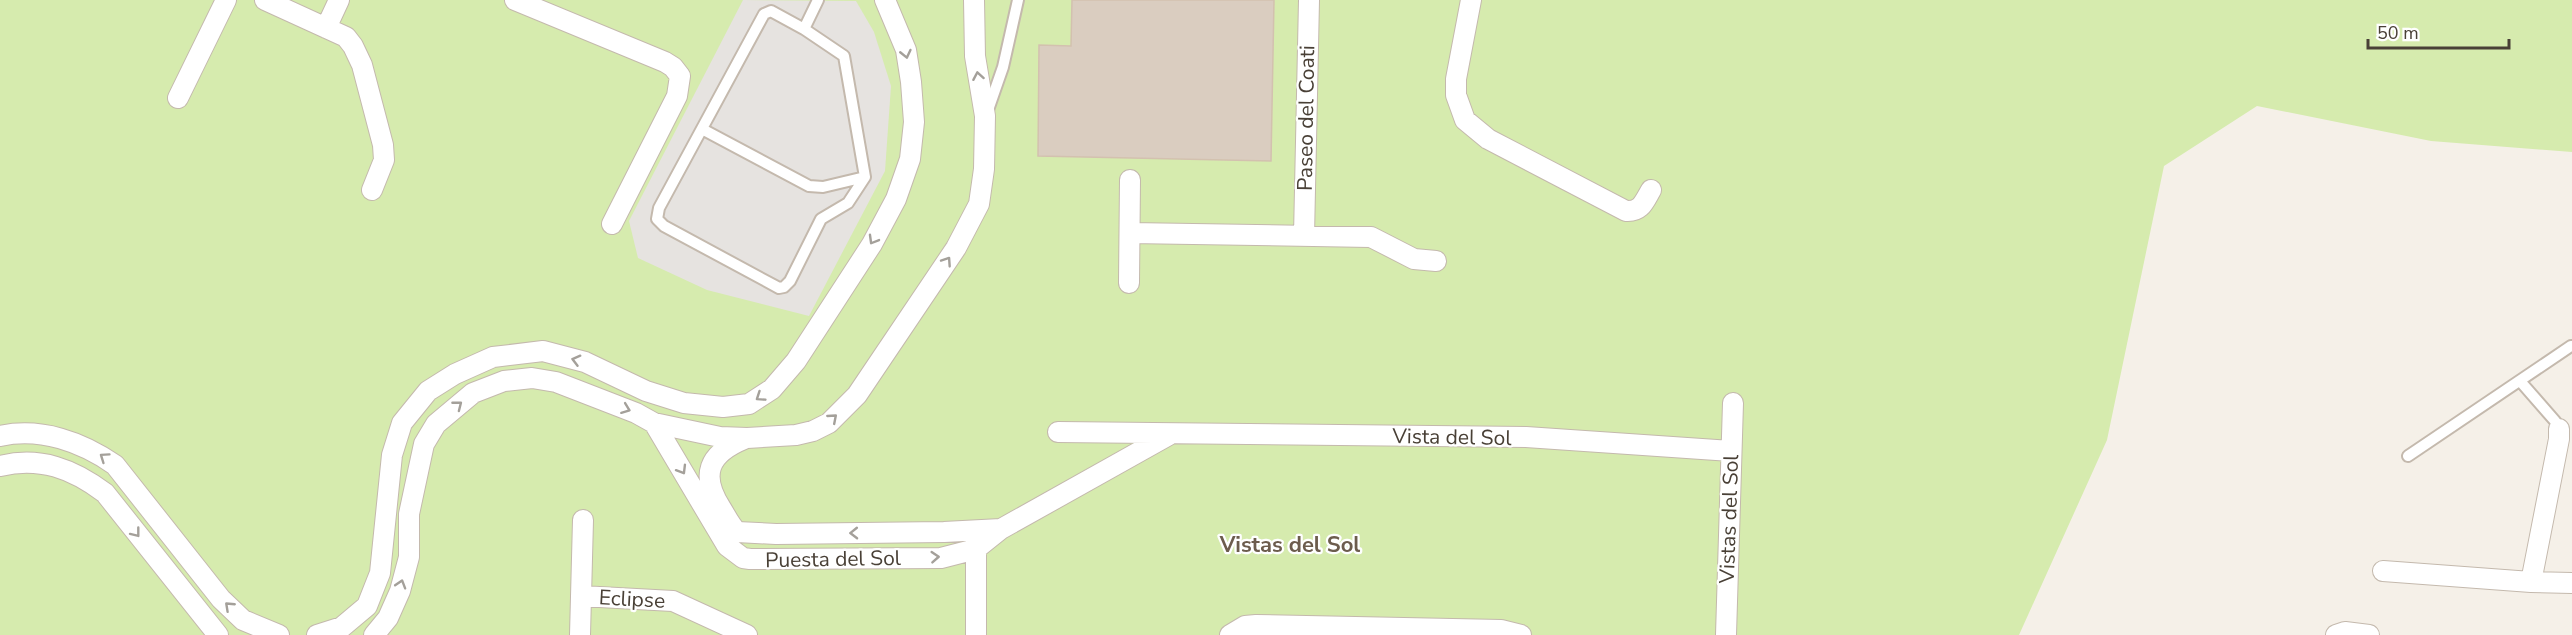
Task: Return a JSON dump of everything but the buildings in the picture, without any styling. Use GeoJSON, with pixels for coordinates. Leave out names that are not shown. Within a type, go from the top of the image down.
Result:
{"type":"FeatureCollection","features":[{"type":"Feature","properties":{"kind":"street"},"geometry":{"type":"LineString","coordinates":[[178,98],[226,0]]}},
{"type":"Feature","properties":{"kind":"street"},"geometry":{"type":"LineString","coordinates":[[266,0],[346,37],[353,46],[362,65],[383,152],[384,160],[372,190]]}},
{"type":"Feature","properties":{"kind":"street"},"geometry":{"type":"LineString","coordinates":[[326,28],[339,0]]}},
{"type":"Feature","properties":{"kind":"street"},"geometry":{"type":"LineString","coordinates":[[515,0],[665,62],[673,67],[680,76],[677,96],[612,224]]}},
{"type":"Feature","properties":{"kind":"street"},"geometry":{"type":"LineString","coordinates":[[318,635],[342,627],[367,606],[380,573],[392,454],[402,423],[428,391],[455,374],[493,357],[543,351],[585,362],[646,391],[684,404],[723,407],[749,404],[772,389],[796,361],[872,244],[896,200],[910,159],[914,122],[906,50],[885,0]]}},
{"type":"Feature","properties":{"kind":"street"},"geometry":{"type":"LineString","coordinates":[[374,635],[388,618],[400,591],[409,557],[409,514],[424,444],[436,424],[454,406],[473,393],[504,381],[532,378],[566,386],[636,413],[654,423],[720,437],[747,438],[796,435],[813,431],[829,423],[857,395],[956,248],[979,204],[984,169],[985,116],[975,56],[974,0]]}},
{"type":"Feature","properties":{"kind":"street","name":"Paseo del Coati"},"geometry":{"type":"LineString","coordinates":[[1304,236],[1309,0]]}},
{"type":"Feature","properties":{"kind":"street"},"geometry":{"type":"LineString","coordinates":[[1471,0],[1456,79],[1456,96],[1465,120],[1488,139],[1626,211],[1635,212],[1641,207],[1651,190]]}},
{"type":"Feature","properties":{"kind":"street"},"geometry":{"type":"LineString","coordinates":[[1129,283],[1130,180]]}},
{"type":"Feature","properties":{"kind":"street"},"geometry":{"type":"LineString","coordinates":[[1130,233],[1371,237],[1414,259],[1436,261]]}},
{"type":"Feature","properties":{"kind":"street","name":"Vistas del Sol"},"geometry":{"type":"LineString","coordinates":[[1726,635],[1733,404]]}},
{"type":"Feature","properties":{"kind":"street"},"geometry":{"type":"LineString","coordinates":[[654,423],[732,539]]}},
{"type":"Feature","properties":{"kind":"street"},"geometry":{"type":"LineString","coordinates":[[2531,582],[2559,439],[2559,429]]}},
{"type":"Feature","properties":{"kind":"street","name":"Vista del Sol"},"geometry":{"type":"LineString","coordinates":[[1059,432],[1526,437],[1731,451]]}},
{"type":"Feature","properties":{"kind":"street"},"geometry":{"type":"LineString","coordinates":[[0,436],[13,433],[68,440],[92,449],[115,465],[221,599],[243,620],[279,635]]}},
{"type":"Feature","properties":{"kind":"street","name":"Vista del Sol"},"geometry":{"type":"LineString","coordinates":[[976,540],[1001,529],[1172,433]]}},
{"type":"Feature","properties":{"kind":"street"},"geometry":{"type":"LineString","coordinates":[[732,539],[711,488],[710,467],[721,451],[747,438]]}},
{"type":"Feature","properties":{"kind":"street"},"geometry":{"type":"LineString","coordinates":[[0,466],[38,462],[60,466],[85,478],[105,493],[218,635]]}},
{"type":"Feature","properties":{"kind":"street"},"geometry":{"type":"LineString","coordinates":[[580,635],[583,520]]}},
{"type":"Feature","properties":{"kind":"street"},"geometry":{"type":"LineString","coordinates":[[776,534],[777,559]]}},
{"type":"Feature","properties":{"kind":"street","name":"Puesta del Sol"},"geometry":{"type":"LineString","coordinates":[[776,534],[976,540],[941,558],[777,559],[743,558],[732,539],[776,534]]}},
{"type":"Feature","properties":{"kind":"street"},"geometry":{"type":"LineString","coordinates":[[976,540],[976,635]]}},
{"type":"Feature","properties":{"kind":"street"},"geometry":{"type":"LineString","coordinates":[[2382,571],[2572,583]]}},
{"type":"Feature","properties":{"kind":"street","name":"Eclipse"},"geometry":{"type":"LineString","coordinates":[[581,596],[673,601],[747,635]]}},
{"type":"Feature","properties":{"kind":"street"},"geometry":{"type":"LineString","coordinates":[[1230,635],[1245,626],[1256,625],[1501,630],[1521,635]]}},
{"type":"Feature","properties":{"kind":"street"},"geometry":{"type":"LineString","coordinates":[[2336,635],[2345,632],[2369,635]]}},
{"type":"Feature","properties":{"kind":"lane"},"geometry":{"type":"LineString","coordinates":[[804,28],[818,0]]}},
{"type":"Feature","properties":{"kind":"lane"},"geometry":{"type":"LineString","coordinates":[[985,116],[1003,67],[1018,0]]}},
{"type":"Feature","properties":{"kind":"lane"},"geometry":{"type":"LineString","coordinates":[[774,11],[804,28],[846,59],[865,177],[848,203],[821,219],[787,285],[775,287],[664,226],[657,219],[659,208],[764,14],[774,11]]}},
{"type":"Feature","properties":{"kind":"lane"},"geometry":{"type":"LineString","coordinates":[[702,129],[809,186],[823,187],[865,177]]}},
{"type":"Feature","properties":{"kind":"lane"},"geometry":{"type":"LineString","coordinates":[[2408,456],[2571,346]]}},
{"type":"Feature","properties":{"kind":"lane"},"geometry":{"type":"LineString","coordinates":[[2520,381],[2555,420],[2559,429]]}},
{"type":"Feature","properties":{"kind":"green space"},"geometry":{"type":"Polygon","coordinates":[[[0,0],[2572,0],[2572,152],[2431,141],[2257,106],[2164,166],[2107,440],[2019,635],[0,635],[0,0]]]}},
{"type":"Feature","properties":{"kind":"shaded area"},"geometry":{"type":"Polygon","coordinates":[[[743,0],[856,1],[874,32],[891,86],[885,171],[809,316],[707,290],[638,258],[629,221],[743,0]]]}},
{"type":"Feature","properties":{"kind":"district","name":"Vistas del Sol"},"geometry":{"type":"Point","coordinates":[1290,544]}}]}
